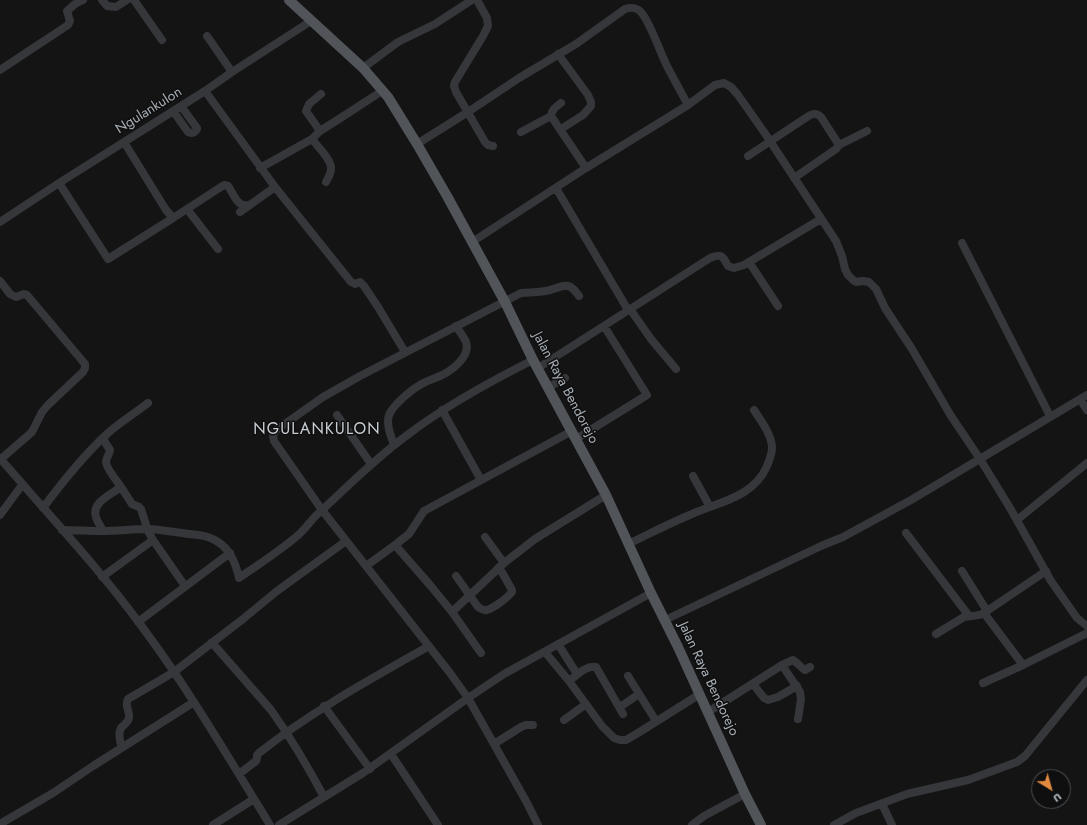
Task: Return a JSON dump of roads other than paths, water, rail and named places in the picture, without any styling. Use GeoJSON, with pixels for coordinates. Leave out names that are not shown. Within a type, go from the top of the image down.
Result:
{"type":"FeatureCollection","features":[{"type":"Feature","properties":{"kind":"main road","name":"Jalan Raya Bendorejo"},"geometry":{"type":"LineString","coordinates":[[289,0],[310,21],[339,45],[363,68],[391,103],[417,144],[472,242],[606,495],[700,694],[745,794],[761,825]]}},
{"type":"Feature","properties":{"kind":"street"},"geometry":{"type":"LineString","coordinates":[[102,0],[107,6],[116,7],[127,0]]}},
{"type":"Feature","properties":{"kind":"street"},"geometry":{"type":"LineString","coordinates":[[134,0],[162,40]]}},
{"type":"Feature","properties":{"kind":"street"},"geometry":{"type":"LineString","coordinates":[[363,68],[398,42],[435,24],[472,0]]}},
{"type":"Feature","properties":{"kind":"street"},"geometry":{"type":"LineString","coordinates":[[477,0],[487,18],[488,26],[460,72],[454,86],[485,142],[488,145],[493,146]]}},
{"type":"Feature","properties":{"kind":"street"},"geometry":{"type":"LineString","coordinates":[[0,70],[68,25],[70,21],[67,11],[77,1]]}},
{"type":"Feature","properties":{"kind":"street"},"geometry":{"type":"LineString","coordinates":[[417,144],[519,78],[576,44],[631,4],[646,20],[666,65],[688,105]]}},
{"type":"Feature","properties":{"kind":"street","name":"Ngulankulon"},"geometry":{"type":"LineString","coordinates":[[1,220],[205,91],[310,21]]}},
{"type":"Feature","properties":{"kind":"street"},"geometry":{"type":"LineString","coordinates":[[207,36],[232,72]]}},
{"type":"Feature","properties":{"kind":"street"},"geometry":{"type":"LineString","coordinates":[[558,54],[588,95],[591,102],[591,106],[583,114],[561,129]]}},
{"type":"Feature","properties":{"kind":"street"},"geometry":{"type":"LineString","coordinates":[[472,242],[586,168],[688,105],[715,85],[724,83],[731,87],[770,141],[836,241],[848,275],[856,282],[869,282],[878,292],[885,308],[912,349],[951,416],[980,459],[1052,581],[1077,618],[1087,626]]}},
{"type":"Feature","properties":{"kind":"street"},"geometry":{"type":"LineString","coordinates":[[205,91],[274,187],[351,282],[354,284],[360,282],[364,286],[405,352]]}},
{"type":"Feature","properties":{"kind":"street"},"geometry":{"type":"LineString","coordinates":[[260,168],[312,139],[320,131],[382,91]]}},
{"type":"Feature","properties":{"kind":"street"},"geometry":{"type":"LineString","coordinates":[[320,131],[306,111],[309,104],[321,94]]}},
{"type":"Feature","properties":{"kind":"street"},"geometry":{"type":"LineString","coordinates":[[521,132],[551,116],[554,108],[561,103]]}},
{"type":"Feature","properties":{"kind":"street"},"geometry":{"type":"LineString","coordinates":[[173,111],[188,132],[191,134],[194,133],[197,128],[181,106]]}},
{"type":"Feature","properties":{"kind":"street"},"geometry":{"type":"LineString","coordinates":[[748,156],[815,113],[821,117],[839,145]]}},
{"type":"Feature","properties":{"kind":"street"},"geometry":{"type":"LineString","coordinates":[[551,116],[586,168]]}},
{"type":"Feature","properties":{"kind":"street"},"geometry":{"type":"LineString","coordinates":[[794,178],[836,149],[839,145],[867,131]]}},
{"type":"Feature","properties":{"kind":"street"},"geometry":{"type":"LineString","coordinates":[[312,139],[331,164],[332,170],[326,182]]}},
{"type":"Feature","properties":{"kind":"street"},"geometry":{"type":"LineString","coordinates":[[124,142],[166,210],[173,218]]}},
{"type":"Feature","properties":{"kind":"street"},"geometry":{"type":"LineString","coordinates":[[59,183],[108,259],[224,185],[228,186],[240,204],[244,206],[249,205]]}},
{"type":"Feature","properties":{"kind":"street"},"geometry":{"type":"LineString","coordinates":[[240,212],[274,187]]}},
{"type":"Feature","properties":{"kind":"street"},"geometry":{"type":"LineString","coordinates":[[556,188],[629,310],[650,339],[676,370]]}},
{"type":"Feature","properties":{"kind":"street"},"geometry":{"type":"LineString","coordinates":[[187,209],[218,249]]}},
{"type":"Feature","properties":{"kind":"street"},"geometry":{"type":"LineString","coordinates":[[62,530],[150,533],[174,532],[200,535],[211,538],[226,548],[230,553],[237,569],[239,578],[297,537],[322,510],[371,464],[405,436],[458,400],[506,374],[536,364],[604,326],[716,255],[721,256],[728,266],[734,268],[744,265],[821,220]]}},
{"type":"Feature","properties":{"kind":"street"},"geometry":{"type":"LineString","coordinates":[[962,243],[1050,416]]}},
{"type":"Feature","properties":{"kind":"street"},"geometry":{"type":"LineString","coordinates":[[749,262],[778,306]]}},
{"type":"Feature","properties":{"kind":"street"},"geometry":{"type":"LineString","coordinates":[[0,281],[11,295],[16,297],[24,294],[27,295],[80,356],[85,364],[83,372],[45,408],[32,432],[0,459],[102,577],[138,622],[194,702],[270,825]]}},
{"type":"Feature","properties":{"kind":"street"},"geometry":{"type":"LineString","coordinates":[[538,825],[468,698],[322,510],[272,436],[275,431],[285,423],[360,376],[521,293],[541,292],[567,285],[579,296]]}},
{"type":"Feature","properties":{"kind":"street"},"geometry":{"type":"LineString","coordinates":[[394,445],[388,420],[390,414],[401,399],[419,385],[448,372],[458,363],[466,352],[466,342],[456,326]]}},
{"type":"Feature","properties":{"kind":"street"},"geometry":{"type":"LineString","coordinates":[[366,566],[395,545],[413,529],[420,515],[424,511],[481,480],[574,435],[647,395],[604,326]]}},
{"type":"Feature","properties":{"kind":"street"},"geometry":{"type":"LineString","coordinates":[[548,387],[565,378]]}},
{"type":"Feature","properties":{"kind":"street"},"geometry":{"type":"LineString","coordinates":[[665,620],[843,537],[910,500],[1084,397],[1087,410]]}},
{"type":"Feature","properties":{"kind":"street"},"geometry":{"type":"LineString","coordinates":[[43,508],[75,466],[109,432],[148,404]]}},
{"type":"Feature","properties":{"kind":"street"},"geometry":{"type":"LineString","coordinates":[[442,410],[481,480]]}},
{"type":"Feature","properties":{"kind":"street"},"geometry":{"type":"LineString","coordinates":[[628,544],[693,513],[736,497],[758,481],[764,473],[772,450],[768,433],[754,410]]}},
{"type":"Feature","properties":{"kind":"street"},"geometry":{"type":"LineString","coordinates":[[337,415],[371,464]]}},
{"type":"Feature","properties":{"kind":"street"},"geometry":{"type":"LineString","coordinates":[[103,439],[110,450],[106,464],[132,504],[139,506],[142,509],[150,533],[185,586]]}},
{"type":"Feature","properties":{"kind":"street"},"geometry":{"type":"LineString","coordinates":[[1017,520],[1087,463]]}},
{"type":"Feature","properties":{"kind":"street"},"geometry":{"type":"LineString","coordinates":[[693,476],[710,507]]}},
{"type":"Feature","properties":{"kind":"street"},"geometry":{"type":"LineString","coordinates":[[0,514],[22,485]]}},
{"type":"Feature","properties":{"kind":"street"},"geometry":{"type":"LineString","coordinates":[[103,531],[95,511],[104,498],[121,487]]}},
{"type":"Feature","properties":{"kind":"street"},"geometry":{"type":"LineString","coordinates":[[452,612],[501,565],[535,539],[606,495]]}},
{"type":"Feature","properties":{"kind":"street"},"geometry":{"type":"LineString","coordinates":[[102,577],[150,533]]}},
{"type":"Feature","properties":{"kind":"street"},"geometry":{"type":"LineString","coordinates":[[906,534],[968,616]]}},
{"type":"Feature","properties":{"kind":"street"},"geometry":{"type":"LineString","coordinates":[[456,576],[478,607],[482,610],[486,611],[511,593],[512,590],[501,565],[485,537]]}},
{"type":"Feature","properties":{"kind":"street"},"geometry":{"type":"LineString","coordinates":[[122,747],[120,733],[121,728],[126,725],[129,716],[126,707],[126,702],[128,699],[174,672],[277,591],[346,541]]}},
{"type":"Feature","properties":{"kind":"street"},"geometry":{"type":"LineString","coordinates":[[395,545],[452,612],[482,653]]}},
{"type":"Feature","properties":{"kind":"street"},"geometry":{"type":"LineString","coordinates":[[138,622],[230,553]]}},
{"type":"Feature","properties":{"kind":"street"},"geometry":{"type":"LineString","coordinates":[[962,571],[986,612],[1022,665]]}},
{"type":"Feature","properties":{"kind":"street"},"geometry":{"type":"LineString","coordinates":[[936,634],[964,617],[980,615],[986,612],[1046,571]]}},
{"type":"Feature","properties":{"kind":"street"},"geometry":{"type":"LineString","coordinates":[[279,825],[391,754],[468,698],[504,674],[651,593]]}},
{"type":"Feature","properties":{"kind":"street"},"geometry":{"type":"LineString","coordinates":[[983,683],[1087,633]]}},
{"type":"Feature","properties":{"kind":"street"},"geometry":{"type":"LineString","coordinates":[[211,643],[271,710],[303,758],[324,797]]}},
{"type":"Feature","properties":{"kind":"street"},"geometry":{"type":"LineString","coordinates":[[558,644],[578,674]]}},
{"type":"Feature","properties":{"kind":"street"},"geometry":{"type":"LineString","coordinates":[[239,774],[256,761],[259,753],[324,706],[429,646]]}},
{"type":"Feature","properties":{"kind":"street"},"geometry":{"type":"LineString","coordinates":[[545,652],[569,681],[602,726],[614,738],[620,740],[626,740],[700,694]]}},
{"type":"Feature","properties":{"kind":"street"},"geometry":{"type":"LineString","coordinates":[[708,712],[782,665],[793,660],[805,670],[810,667]]}},
{"type":"Feature","properties":{"kind":"street"},"geometry":{"type":"LineString","coordinates":[[782,665],[800,692],[801,700],[798,719]]}},
{"type":"Feature","properties":{"kind":"street"},"geometry":{"type":"LineString","coordinates":[[569,681],[592,666],[596,666],[621,711],[639,694]]}},
{"type":"Feature","properties":{"kind":"street"},"geometry":{"type":"LineString","coordinates":[[628,676],[656,721]]}},
{"type":"Feature","properties":{"kind":"street"},"geometry":{"type":"LineString","coordinates":[[834,825],[856,813],[907,794],[968,780],[1017,762],[1025,756],[1087,680]]}},
{"type":"Feature","properties":{"kind":"street"},"geometry":{"type":"LineString","coordinates":[[752,684],[764,698],[768,700],[772,700],[797,686]]}},
{"type":"Feature","properties":{"kind":"street"},"geometry":{"type":"LineString","coordinates":[[0,824],[54,793],[122,747],[194,702]]}},
{"type":"Feature","properties":{"kind":"street"},"geometry":{"type":"LineString","coordinates":[[564,720],[586,704]]}},
{"type":"Feature","properties":{"kind":"street"},"geometry":{"type":"LineString","coordinates":[[324,706],[370,768]]}},
{"type":"Feature","properties":{"kind":"street"},"geometry":{"type":"LineString","coordinates":[[494,744],[521,727],[533,725]]}},
{"type":"Feature","properties":{"kind":"street"},"geometry":{"type":"LineString","coordinates":[[391,754],[438,825]]}},
{"type":"Feature","properties":{"kind":"street"},"geometry":{"type":"LineString","coordinates":[[692,825],[704,816],[745,794]]}},
{"type":"Feature","properties":{"kind":"street"},"geometry":{"type":"LineString","coordinates":[[213,825],[254,798]]}},
{"type":"Feature","properties":{"kind":"street"},"geometry":{"type":"LineString","coordinates":[[882,804],[892,825]]}},
{"type":"Feature","properties":{"kind":"district","name":"NGULANKULON"},"geometry":{"type":"Point","coordinates":[317,430]}}]}
